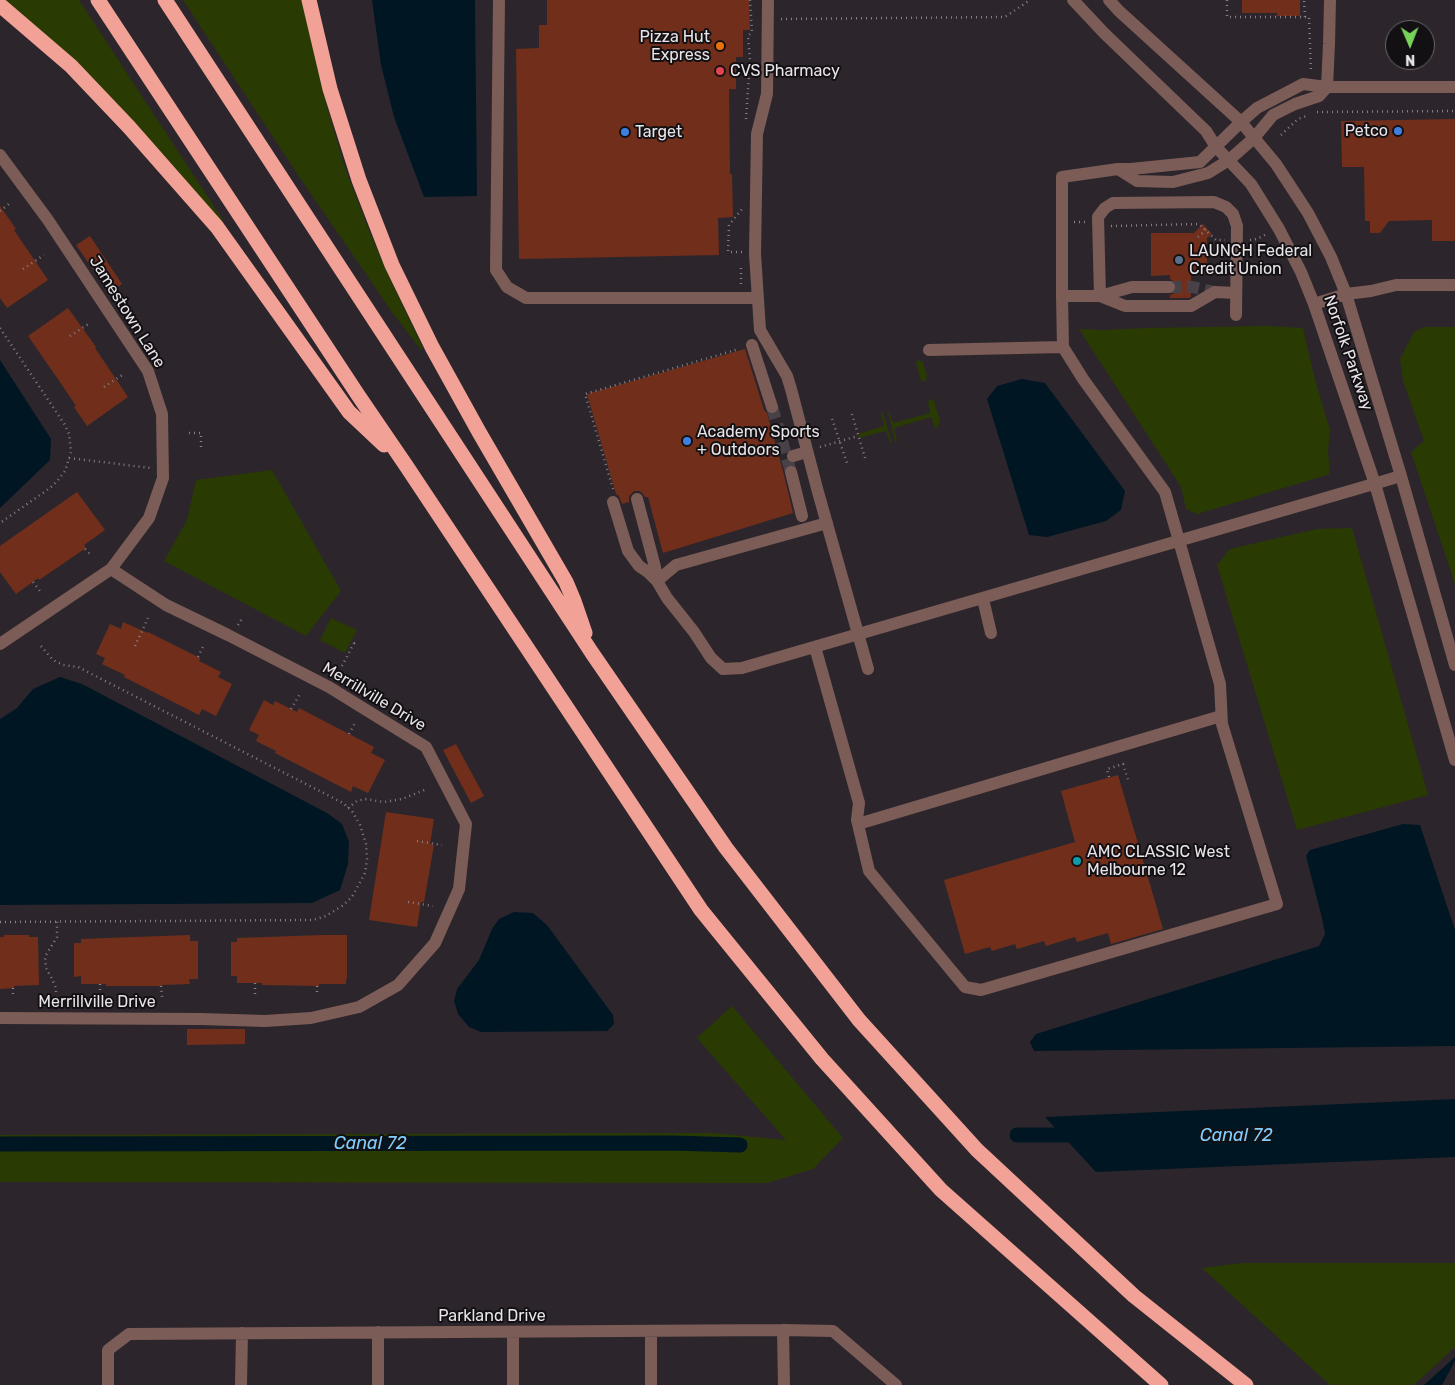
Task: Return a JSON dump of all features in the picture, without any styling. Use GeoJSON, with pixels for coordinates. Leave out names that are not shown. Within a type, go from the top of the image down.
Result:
{"type":"FeatureCollection","features":[{"type":"Feature","properties":{"kind":"highway"},"geometry":{"type":"LineString","coordinates":[[98,0],[701,910],[822,1059],[941,1190],[1161,1385]]}},
{"type":"Feature","properties":{"kind":"highway"},"geometry":{"type":"LineString","coordinates":[[165,0],[592,653],[726,848],[859,1020],[984,1157],[1134,1296],[1246,1385]]}},
{"type":"Feature","properties":{"kind":"highway"},"geometry":{"type":"LineString","coordinates":[[309,0],[330,89],[359,180],[392,265],[436,355],[566,582],[592,653]]}},
{"type":"Feature","properties":{"kind":"highway"},"geometry":{"type":"LineString","coordinates":[[0,5],[71,66],[129,127],[217,228],[349,412],[407,467]]}},
{"type":"Feature","properties":{"kind":"street"},"geometry":{"type":"LineString","coordinates":[[499,0],[496,270],[507,287],[526,298],[758,298]]}},
{"type":"Feature","properties":{"kind":"street"},"geometry":{"type":"LineString","coordinates":[[768,0],[768,94],[757,134],[755,254],[760,330],[787,376],[792,389],[800,454],[827,523],[868,669]]}},
{"type":"Feature","properties":{"kind":"street","name":"Norfolk Parkway"},"geometry":{"type":"LineString","coordinates":[[1073,0],[1206,131],[1216,147],[1251,184],[1279,229],[1301,272],[1314,304],[1375,484],[1455,760]]}},
{"type":"Feature","properties":{"kind":"street","name":"Norfolk Parkway"},"geometry":{"type":"LineString","coordinates":[[1109,0],[1240,122],[1254,138],[1276,164],[1308,213],[1331,257],[1346,294],[1401,476],[1455,666]]}},
{"type":"Feature","properties":{"kind":"street"},"geometry":{"type":"LineString","coordinates":[[1118,169],[1137,181],[1173,182],[1208,173],[1228,160],[1254,138],[1273,115],[1319,90],[1330,44],[1330,0]]}},
{"type":"Feature","properties":{"kind":"street"},"geometry":{"type":"LineString","coordinates":[[815,647],[859,803],[857,820],[869,871],[965,987],[981,990],[1277,904],[1224,732],[1221,716],[1220,684],[1165,492],[1083,379],[1063,347],[1062,177],[1118,169],[1200,162],[1240,122],[1257,108],[1303,84],[1319,90],[1455,87]]}},
{"type":"Feature","properties":{"kind":"street","name":"Jamestown Lane"},"geometry":{"type":"LineString","coordinates":[[0,156],[48,220],[148,371],[162,414],[163,478],[149,518],[111,569],[0,644]]}},
{"type":"Feature","properties":{"kind":"street"},"geometry":{"type":"LineString","coordinates":[[1100,296],[1098,217],[1105,208],[1113,203],[1214,202],[1226,207],[1233,214],[1236,226],[1236,315]]}},
{"type":"Feature","properties":{"kind":"street"},"geometry":{"type":"LineString","coordinates":[[1314,304],[1346,294],[1396,285],[1455,285]]}},
{"type":"Feature","properties":{"kind":"street"},"geometry":{"type":"LineString","coordinates":[[1062,296],[1100,296],[1132,286],[1169,287]]}},
{"type":"Feature","properties":{"kind":"street"},"geometry":{"type":"LineString","coordinates":[[1100,296],[1125,306],[1191,306],[1215,292],[1236,293]]}},
{"type":"Feature","properties":{"kind":"street"},"geometry":{"type":"LineString","coordinates":[[752,344],[772,407]]}},
{"type":"Feature","properties":{"kind":"street"},"geometry":{"type":"LineString","coordinates":[[930,350],[1063,347]]}},
{"type":"Feature","properties":{"kind":"street"},"geometry":{"type":"LineString","coordinates":[[791,472],[802,516]]}},
{"type":"Feature","properties":{"kind":"street"},"geometry":{"type":"LineString","coordinates":[[613,502],[628,550],[639,566],[656,581],[694,632],[710,658],[723,668],[742,668],[1401,476]]}},
{"type":"Feature","properties":{"kind":"street"},"geometry":{"type":"LineString","coordinates":[[637,500],[655,567],[656,581]]}},
{"type":"Feature","properties":{"kind":"street"},"geometry":{"type":"LineString","coordinates":[[656,581],[676,565],[827,523]]}},
{"type":"Feature","properties":{"kind":"street","name":"Merrillville Drive"},"geometry":{"type":"LineString","coordinates":[[0,1018],[265,1020],[311,1018],[359,1007],[398,985],[435,943],[460,889],[466,824],[426,747],[330,688],[166,605],[111,569]]}},
{"type":"Feature","properties":{"kind":"street"},"geometry":{"type":"LineString","coordinates":[[983,599],[991,634]]}},
{"type":"Feature","properties":{"kind":"street"},"geometry":{"type":"LineString","coordinates":[[858,824],[1221,716]]}},
{"type":"Feature","properties":{"kind":"street"},"geometry":{"type":"LineString","coordinates":[[783,1330],[784,1385]]}},
{"type":"Feature","properties":{"kind":"street","name":"Parkland Drive"},"geometry":{"type":"LineString","coordinates":[[108,1385],[108,1350],[130,1334],[783,1330],[833,1331],[896,1385]]}},
{"type":"Feature","properties":{"kind":"street"},"geometry":{"type":"LineString","coordinates":[[378,1332],[378,1385]]}},
{"type":"Feature","properties":{"kind":"street"},"geometry":{"type":"LineString","coordinates":[[513,1332],[513,1385]]}},
{"type":"Feature","properties":{"kind":"street"},"geometry":{"type":"LineString","coordinates":[[650,1385],[651,1332]]}},
{"type":"Feature","properties":{"kind":"street"},"geometry":{"type":"LineString","coordinates":[[241,1385],[242,1333]]}},
{"type":"Feature","properties":{"kind":"path"},"geometry":{"type":"LineString","coordinates":[[768,19],[1005,17],[1030,0]]}},
{"type":"Feature","properties":{"kind":"path"},"geometry":{"type":"LineString","coordinates":[[1227,0],[1227,17],[1309,17],[1310,71],[1319,90],[1321,112]]}},
{"type":"Feature","properties":{"kind":"path"},"geometry":{"type":"LineString","coordinates":[[1304,0],[1305,17]]}},
{"type":"Feature","properties":{"kind":"path"},"geometry":{"type":"LineString","coordinates":[[1281,135],[1298,119],[1321,112],[1455,111]]}},
{"type":"Feature","properties":{"kind":"path"},"geometry":{"type":"LineString","coordinates":[[0,211],[9,204]]}},
{"type":"Feature","properties":{"kind":"path"},"geometry":{"type":"LineString","coordinates":[[1073,222],[1098,223],[1111,226],[1199,224],[1216,240],[1257,240],[1267,234]]}},
{"type":"Feature","properties":{"kind":"path"},"geometry":{"type":"LineString","coordinates":[[1198,237],[1206,230]]}},
{"type":"Feature","properties":{"kind":"path"},"geometry":{"type":"LineString","coordinates":[[23,269],[44,255]]}},
{"type":"Feature","properties":{"kind":"path"},"geometry":{"type":"LineString","coordinates":[[70,336],[90,323]]}},
{"type":"Feature","properties":{"kind":"path"},"geometry":{"type":"LineString","coordinates":[[0,328],[65,425],[70,434],[71,452],[65,471],[58,480],[50,488],[0,523]]}},
{"type":"Feature","properties":{"kind":"path"},"geometry":{"type":"LineString","coordinates":[[613,502],[614,495],[585,394],[752,344]]}},
{"type":"Feature","properties":{"kind":"path"},"geometry":{"type":"LineString","coordinates":[[104,387],[124,374]]}},
{"type":"Feature","properties":{"kind":"path"},"geometry":{"type":"LineString","coordinates":[[852,414],[865,458]]}},
{"type":"Feature","properties":{"kind":"path"},"geometry":{"type":"LineString","coordinates":[[832,419],[847,463]]}},
{"type":"Feature","properties":{"kind":"path"},"geometry":{"type":"LineString","coordinates":[[189,433],[201,433],[201,449]]}},
{"type":"Feature","properties":{"kind":"path"},"geometry":{"type":"LineString","coordinates":[[800,454],[858,436]]}},
{"type":"Feature","properties":{"kind":"path"},"geometry":{"type":"LineString","coordinates":[[69,458],[157,468]]}},
{"type":"Feature","properties":{"kind":"path"},"geometry":{"type":"LineString","coordinates":[[85,549],[91,555]]}},
{"type":"Feature","properties":{"kind":"path"},"geometry":{"type":"LineString","coordinates":[[33,582],[40,591]]}},
{"type":"Feature","properties":{"kind":"path"},"geometry":{"type":"LineString","coordinates":[[237,628],[243,617]]}},
{"type":"Feature","properties":{"kind":"path"},"geometry":{"type":"LineString","coordinates":[[135,646],[148,618]]}},
{"type":"Feature","properties":{"kind":"path"},"geometry":{"type":"LineString","coordinates":[[342,666],[354,643],[351,642]]}},
{"type":"Feature","properties":{"kind":"path"},"geometry":{"type":"LineString","coordinates":[[0,922],[312,920],[326,916],[342,906],[352,897],[365,873],[367,859],[366,844],[360,825],[343,803],[78,667],[68,664],[63,665],[53,660],[40,645]]}},
{"type":"Feature","properties":{"kind":"path"},"geometry":{"type":"LineString","coordinates":[[198,657],[203,647]]}},
{"type":"Feature","properties":{"kind":"path"},"geometry":{"type":"LineString","coordinates":[[291,709],[300,694]]}},
{"type":"Feature","properties":{"kind":"path"},"geometry":{"type":"LineString","coordinates":[[349,734],[355,723]]}},
{"type":"Feature","properties":{"kind":"path"},"geometry":{"type":"LineString","coordinates":[[1109,777],[1107,769],[1123,764],[1129,783]]}},
{"type":"Feature","properties":{"kind":"path"},"geometry":{"type":"LineString","coordinates":[[348,808],[357,801],[365,799],[384,802],[402,799],[427,788]]}},
{"type":"Feature","properties":{"kind":"path"},"geometry":{"type":"LineString","coordinates":[[417,841],[442,845]]}},
{"type":"Feature","properties":{"kind":"path"},"geometry":{"type":"LineString","coordinates":[[408,902],[433,906]]}},
{"type":"Feature","properties":{"kind":"path"},"geometry":{"type":"LineString","coordinates":[[56,997],[56,988],[46,968],[45,960],[57,937],[57,921]]}},
{"type":"Feature","properties":{"kind":"path"},"geometry":{"type":"LineString","coordinates":[[255,983],[256,997]]}},
{"type":"Feature","properties":{"kind":"path"},"geometry":{"type":"LineString","coordinates":[[100,984],[100,997]]}},
{"type":"Feature","properties":{"kind":"path"},"geometry":{"type":"LineString","coordinates":[[161,986],[162,997]]}},
{"type":"Feature","properties":{"kind":"path"},"geometry":{"type":"LineString","coordinates":[[317,986],[317,995]]}},
{"type":"Feature","properties":{"kind":"path"},"geometry":{"type":"LineString","coordinates":[[13,988],[13,998]]}},
{"type":"Feature","properties":{"kind":"green space"},"geometry":{"type":"Polygon","coordinates":[[[3,0],[79,0],[223,220],[220,222],[134,122],[3,0]]]}},
{"type":"Feature","properties":{"kind":"green space"},"geometry":{"type":"Polygon","coordinates":[[[183,0],[302,0],[323,93],[344,165],[388,275],[423,348],[421,350],[392,312],[300,178],[183,0]]]}},
{"type":"Feature","properties":{"kind":"green space"},"geometry":{"type":"Polygon","coordinates":[[[1268,326],[1303,328],[1315,380],[1330,430],[1328,450],[1330,474],[1197,514],[1186,509],[1181,487],[1079,329],[1268,326]]]}},
{"type":"Feature","properties":{"kind":"green space"},"geometry":{"type":"Polygon","coordinates":[[[1424,327],[1455,327],[1455,584],[1411,452],[1424,441],[1403,381],[1400,359],[1414,332],[1424,327]]]}},
{"type":"Feature","properties":{"kind":"green space"},"geometry":{"type":"Polygon","coordinates":[[[918,360],[923,362],[927,376],[925,382],[921,381],[916,363],[918,360]]]}},
{"type":"Feature","properties":{"kind":"green space"},"geometry":{"type":"Polygon","coordinates":[[[932,399],[940,421],[938,427],[935,428],[931,417],[894,428],[897,441],[895,441],[888,412],[893,423],[930,413],[928,402],[932,399]]]}},
{"type":"Feature","properties":{"kind":"green space"},"geometry":{"type":"Polygon","coordinates":[[[883,413],[892,443],[890,443],[886,431],[859,438],[858,434],[884,426],[881,414],[883,413]]]}},
{"type":"Feature","properties":{"kind":"green space"},"geometry":{"type":"Polygon","coordinates":[[[272,470],[341,591],[306,636],[164,561],[187,520],[196,480],[272,470]]]}},
{"type":"Feature","properties":{"kind":"green space"},"geometry":{"type":"Polygon","coordinates":[[[1352,528],[1428,795],[1297,830],[1217,565],[1230,549],[1317,529],[1352,528]]]}},
{"type":"Feature","properties":{"kind":"green space"},"geometry":{"type":"Polygon","coordinates":[[[331,618],[357,630],[345,653],[320,640],[331,618]]]}},
{"type":"Feature","properties":{"kind":"green space"},"geometry":{"type":"Polygon","coordinates":[[[732,1006],[843,1138],[813,1169],[767,1183],[0,1182],[0,1135],[712,1133],[786,1140],[697,1038],[732,1006]]]}},
{"type":"Feature","properties":{"kind":"green space"},"geometry":{"type":"Polygon","coordinates":[[[1242,1263],[1455,1263],[1455,1347],[1414,1385],[1330,1385],[1202,1268],[1242,1263]]]}},
{"type":"Feature","properties":{"kind":"water"},"geometry":{"type":"Polygon","coordinates":[[[372,0],[475,0],[477,196],[424,197],[394,117],[381,65],[372,0]]]}},
{"type":"Feature","properties":{"kind":"water"},"geometry":{"type":"Polygon","coordinates":[[[0,360],[51,439],[50,460],[0,508],[0,360]]]}},
{"type":"Feature","properties":{"kind":"water"},"geometry":{"type":"Polygon","coordinates":[[[1022,379],[1045,383],[1125,491],[1121,510],[1106,521],[1047,537],[1029,535],[987,399],[997,386],[1022,379]]]}},
{"type":"Feature","properties":{"kind":"water"},"geometry":{"type":"Polygon","coordinates":[[[60,677],[82,684],[327,813],[342,824],[349,842],[348,864],[340,890],[312,903],[0,905],[0,719],[17,708],[33,689],[60,677]]]}},
{"type":"Feature","properties":{"kind":"water"},"geometry":{"type":"Polygon","coordinates":[[[1403,824],[1420,825],[1455,930],[1455,1046],[1034,1051],[1030,1042],[1036,1034],[1319,946],[1325,934],[1306,856],[1310,850],[1403,824]]]}},
{"type":"Feature","properties":{"kind":"water"},"geometry":{"type":"Polygon","coordinates":[[[514,912],[533,913],[547,925],[613,1015],[614,1024],[607,1031],[481,1032],[469,1027],[458,1014],[454,1001],[457,989],[479,960],[492,929],[499,919],[514,912]]]}},
{"type":"Feature","properties":{"kind":"water"},"geometry":{"type":"Polygon","coordinates":[[[1455,1099],[1455,1157],[1096,1172],[1045,1117],[1455,1099]]]}},
{"type":"Feature","properties":{"kind":"water"},"geometry":{"type":"Polygon","coordinates":[[[1455,1357],[1455,1361],[1442,1385],[1424,1385],[1455,1357]]]}},
{"type":"Feature","properties":{"kind":"building"},"geometry":{"type":"Polygon","coordinates":[[[547,0],[749,0],[750,30],[743,30],[743,57],[736,57],[736,89],[729,89],[730,174],[732,174],[733,217],[718,218],[719,255],[519,259],[516,49],[539,48],[539,25],[547,25],[547,0]]]}},
{"type":"Feature","properties":{"kind":"building"},"geometry":{"type":"Polygon","coordinates":[[[1242,0],[1300,0],[1300,16],[1277,16],[1277,13],[1242,13],[1242,0]]]}},
{"type":"Feature","properties":{"kind":"building"},"geometry":{"type":"Polygon","coordinates":[[[1455,119],[1455,241],[1432,241],[1432,220],[1389,221],[1380,233],[1370,233],[1370,221],[1365,221],[1364,167],[1342,167],[1341,121],[1455,119]]]}},
{"type":"Feature","properties":{"kind":"building"},"geometry":{"type":"Polygon","coordinates":[[[0,206],[48,280],[7,308],[0,298],[0,206]]]}},
{"type":"Feature","properties":{"kind":"building","name":"LAUNCH Federal Credit Union"},"geometry":{"type":"Polygon","coordinates":[[[1203,224],[1212,234],[1207,238],[1207,274],[1191,274],[1191,297],[1170,298],[1170,295],[1176,291],[1177,287],[1176,283],[1170,279],[1170,275],[1151,276],[1151,233],[1194,233],[1203,224]]]}},
{"type":"Feature","properties":{"kind":"building"},"geometry":{"type":"Polygon","coordinates":[[[90,236],[122,284],[109,293],[76,245],[90,236]]]}},
{"type":"Feature","properties":{"kind":"building"},"geometry":{"type":"Polygon","coordinates":[[[68,308],[128,397],[87,426],[74,407],[76,406],[28,336],[68,308]]]}},
{"type":"Feature","properties":{"kind":"building","name":"Academy Sports + Outdoors"},"geometry":{"type":"Polygon","coordinates":[[[745,349],[764,410],[767,413],[793,513],[663,553],[648,497],[645,497],[640,491],[634,491],[629,496],[629,502],[622,504],[619,496],[616,494],[587,394],[745,349]]]}},
{"type":"Feature","properties":{"kind":"building"},"geometry":{"type":"Polygon","coordinates":[[[77,492],[105,530],[84,545],[86,548],[16,594],[0,572],[0,546],[77,492]]]}},
{"type":"Feature","properties":{"kind":"building"},"geometry":{"type":"Polygon","coordinates":[[[123,622],[148,632],[200,658],[199,661],[221,672],[218,677],[232,684],[216,716],[202,709],[199,715],[102,664],[105,658],[96,654],[110,624],[121,629],[123,622]]]}},
{"type":"Feature","properties":{"kind":"building"},"geometry":{"type":"Polygon","coordinates":[[[264,700],[273,705],[275,701],[297,712],[299,708],[374,747],[371,753],[385,760],[368,793],[353,786],[351,792],[275,753],[276,751],[256,741],[259,735],[249,730],[264,700]]]}},
{"type":"Feature","properties":{"kind":"building"},"geometry":{"type":"Polygon","coordinates":[[[456,744],[484,796],[471,803],[443,750],[456,744]]]}},
{"type":"Feature","properties":{"kind":"building","name":"AMC CLASSIC West Melbourne 12"},"geometry":{"type":"Polygon","coordinates":[[[1118,775],[1163,929],[1111,944],[1108,933],[1077,942],[1075,937],[1046,946],[1044,941],[1017,949],[1015,944],[992,951],[990,947],[965,954],[944,880],[1075,842],[1061,791],[1118,775]]]}},
{"type":"Feature","properties":{"kind":"building"},"geometry":{"type":"Polygon","coordinates":[[[386,812],[434,819],[430,844],[434,845],[424,902],[421,902],[417,927],[369,920],[386,812]]]}},
{"type":"Feature","properties":{"kind":"building"},"geometry":{"type":"Polygon","coordinates":[[[4,935],[38,937],[39,985],[14,986],[14,988],[0,989],[0,937],[4,937],[4,935]]]}},
{"type":"Feature","properties":{"kind":"building"},"geometry":{"type":"Polygon","coordinates":[[[190,935],[190,941],[198,941],[198,979],[189,979],[190,984],[106,986],[106,984],[81,984],[81,976],[74,977],[74,943],[81,943],[81,939],[190,935]]]}},
{"type":"Feature","properties":{"kind":"building"},"geometry":{"type":"Polygon","coordinates":[[[347,935],[346,984],[319,984],[319,986],[262,985],[262,983],[237,983],[237,976],[231,976],[231,942],[237,942],[237,938],[347,935]]]}},
{"type":"Feature","properties":{"kind":"building"},"geometry":{"type":"Polygon","coordinates":[[[187,1029],[245,1029],[245,1044],[187,1045],[187,1029]]]}},
{"type":"Feature","properties":{"kind":"waterway","name":"Canal 72"},"geometry":{"type":"LineString","coordinates":[[1017,1135],[1081,1135]]}},
{"type":"Feature","properties":{"kind":"waterway","name":"Canal 72"},"geometry":{"type":"LineString","coordinates":[[0,1144],[672,1143],[740,1145]]}},
{"type":"Feature","properties":{"kind":"tunnel"},"geometry":{"type":"LineString","coordinates":[[1169,287],[1192,287],[1215,292]]}},
{"type":"Feature","properties":{"kind":"tunnel"},"geometry":{"type":"LineString","coordinates":[[772,407],[791,472]]}},
{"type":"Feature","properties":{"kind":"place","name":"Pizza Hut Express"},"geometry":{"type":"Point","coordinates":[720,46]}},
{"type":"Feature","properties":{"kind":"place","name":"CVS Pharmacy"},"geometry":{"type":"Point","coordinates":[720,71]}},
{"type":"Feature","properties":{"kind":"place","name":"Petco"},"geometry":{"type":"Point","coordinates":[1398,131]}},
{"type":"Feature","properties":{"kind":"place","name":"Target"},"geometry":{"type":"Point","coordinates":[625,132]}},
{"type":"Feature","properties":{"kind":"place","name":"LAUNCH Federal Credit Union"},"geometry":{"type":"Point","coordinates":[1179,260]}},
{"type":"Feature","properties":{"kind":"place","name":"Academy Sports + Outdoors"},"geometry":{"type":"Point","coordinates":[687,441]}},
{"type":"Feature","properties":{"kind":"place","name":"AMC CLASSIC West Melbourne 12"},"geometry":{"type":"Point","coordinates":[1077,861]}}]}
